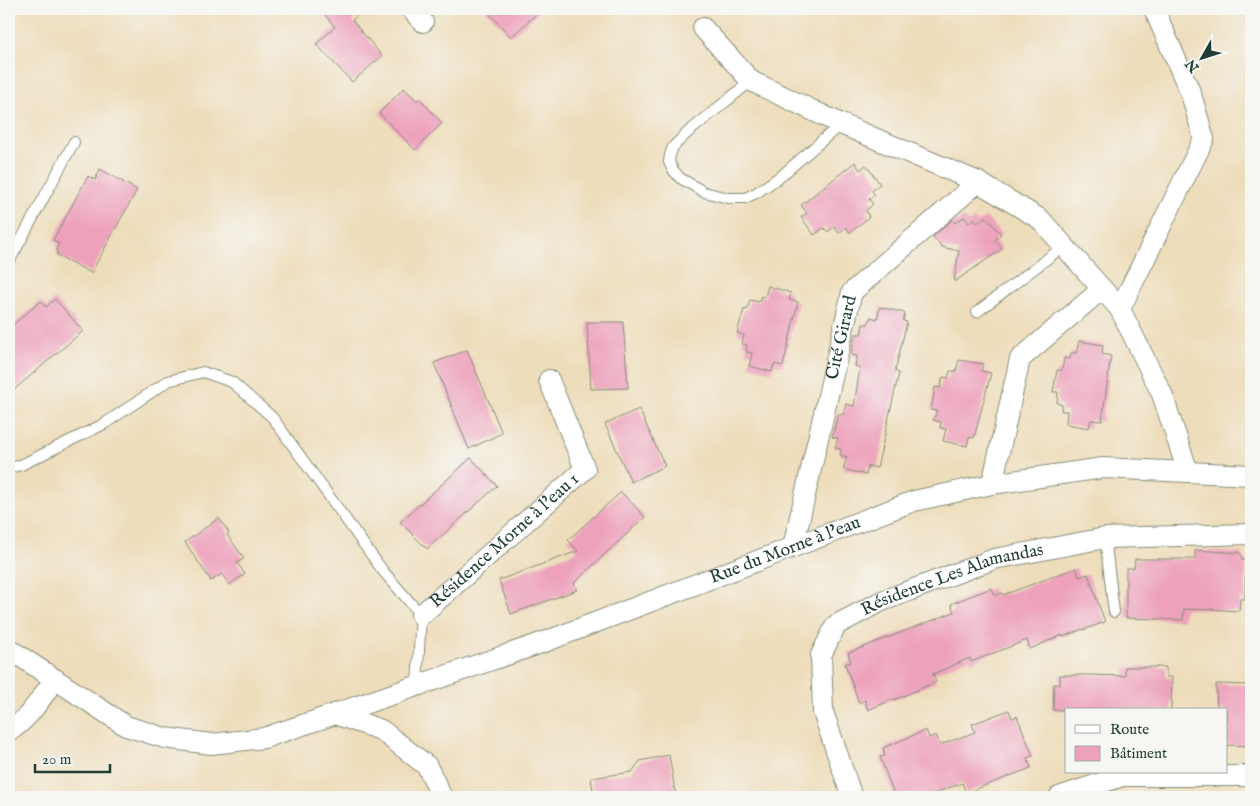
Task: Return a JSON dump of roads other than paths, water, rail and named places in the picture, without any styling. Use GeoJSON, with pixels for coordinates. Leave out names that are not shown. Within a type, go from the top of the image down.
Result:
{"type":"FeatureCollection","features":[{"type":"Feature","properties":{"kind":"street"},"geometry":{"type":"LineString","coordinates":[[1120,309],[1204,139],[1191,94],[1154,9]]}},
{"type":"Feature","properties":{"kind":"street"},"geometry":{"type":"LineString","coordinates":[[703,28],[751,81],[841,124],[978,182],[1040,219],[1120,309],[1162,394],[1188,472]]}},
{"type":"Feature","properties":{"kind":"street","name":"Cité Girard"},"geometry":{"type":"LineString","coordinates":[[793,547],[852,292],[978,182]]}},
{"type":"Feature","properties":{"kind":"street"},"geometry":{"type":"LineString","coordinates":[[992,484],[1020,358],[1102,289]]}},
{"type":"Feature","properties":{"kind":"street","name":"Résidence Morne à l'eau 1"},"geometry":{"type":"LineString","coordinates":[[421,615],[585,469],[548,380]]}},
{"type":"Feature","properties":{"kind":"street","name":"Rue du Morne à l'eau"},"geometry":{"type":"LineString","coordinates":[[9,649],[126,726],[166,738],[210,744],[264,738],[547,641],[914,501],[992,484],[1103,468],[1251,475]]}},
{"type":"Feature","properties":{"kind":"street","name":"Résidence Les Alamandas"},"geometry":{"type":"LineString","coordinates":[[852,797],[823,712],[821,655],[836,625],[882,601],[994,559],[1105,538],[1251,534]]}},
{"type":"Feature","properties":{"kind":"street"},"geometry":{"type":"LineString","coordinates":[[9,731],[18,726],[55,679]]}},
{"type":"Feature","properties":{"kind":"street"},"geometry":{"type":"LineString","coordinates":[[335,714],[380,730],[427,766],[442,797]]}},
{"type":"Feature","properties":{"kind":"street"},"geometry":{"type":"LineString","coordinates":[[1058,797],[1122,776],[1251,776]]}},
{"type":"Feature","properties":{"kind":"lane"},"geometry":{"type":"LineString","coordinates":[[751,81],[686,134],[673,147],[669,162],[673,170],[680,178],[704,192],[728,198],[745,198],[756,193],[781,176],[841,124]]}},
{"type":"Feature","properties":{"kind":"lane"},"geometry":{"type":"LineString","coordinates":[[9,262],[74,142]]}},
{"type":"Feature","properties":{"kind":"lane"},"geometry":{"type":"LineString","coordinates":[[977,312],[1064,246]]}},
{"type":"Feature","properties":{"kind":"lane"},"geometry":{"type":"LineString","coordinates":[[9,468],[21,465],[104,424],[168,381],[203,372],[232,382],[272,417],[383,571],[421,615],[417,685]]}},
{"type":"Feature","properties":{"kind":"lane"},"geometry":{"type":"LineString","coordinates":[[1105,538],[1114,612]]}}]}
